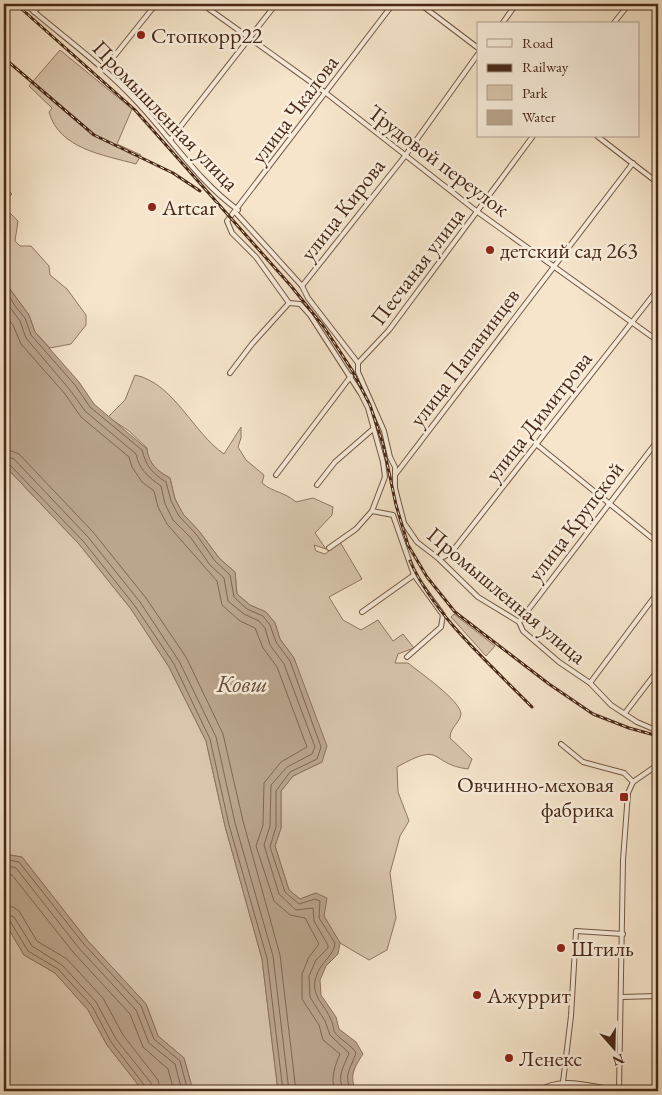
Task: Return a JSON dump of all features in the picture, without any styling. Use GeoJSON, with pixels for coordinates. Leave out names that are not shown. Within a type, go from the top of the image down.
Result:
{"type":"FeatureCollection","features":[{"type":"Feature","properties":{"kind":"street","name":"Промышленная улица"},"geometry":{"type":"LineString","coordinates":[[25,4],[104,69],[137,102],[212,189],[237,211],[302,286],[308,298],[358,363],[358,372],[384,431],[390,457],[395,467],[394,476],[407,529],[422,547],[439,559],[478,597],[518,622],[523,631],[590,683],[611,705],[648,728],[658,731]]}},
{"type":"Feature","properties":{"kind":"street"},"geometry":{"type":"LineString","coordinates":[[34,12],[41,4]]}},
{"type":"Feature","properties":{"kind":"street"},"geometry":{"type":"LineString","coordinates":[[104,69],[156,4]]}},
{"type":"Feature","properties":{"kind":"street","name":"Трудовой переулок"},"geometry":{"type":"LineString","coordinates":[[202,4],[326,93],[478,213],[554,265],[658,341]]}},
{"type":"Feature","properties":{"kind":"street"},"geometry":{"type":"LineString","coordinates":[[170,140],[276,4]]}},
{"type":"Feature","properties":{"kind":"street","name":"улица Чкалова"},"geometry":{"type":"LineString","coordinates":[[288,303],[256,257],[232,233],[227,222],[393,4]]}},
{"type":"Feature","properties":{"kind":"street"},"geometry":{"type":"LineString","coordinates":[[420,4],[477,47]]}},
{"type":"Feature","properties":{"kind":"street"},"geometry":{"type":"LineString","coordinates":[[503,22],[516,4]]}},
{"type":"Feature","properties":{"kind":"street"},"geometry":{"type":"LineString","coordinates":[[615,22],[629,4]]}},
{"type":"Feature","properties":{"kind":"street","name":"улица Кирова"},"geometry":{"type":"LineString","coordinates":[[302,286],[405,156],[477,55]]}},
{"type":"Feature","properties":{"kind":"street","name":"Песчаная улица"},"geometry":{"type":"LineString","coordinates":[[358,363],[389,330],[533,138]]}},
{"type":"Feature","properties":{"kind":"street"},"geometry":{"type":"LineString","coordinates":[[600,138],[658,183]]}},
{"type":"Feature","properties":{"kind":"street","name":"улица Папанинцев"},"geometry":{"type":"LineString","coordinates":[[394,476],[633,163]]}},
{"type":"Feature","properties":{"kind":"street","name":"улица Димитрова"},"geometry":{"type":"LineString","coordinates":[[439,559],[452,553],[658,289]]}},
{"type":"Feature","properties":{"kind":"street"},"geometry":{"type":"LineString","coordinates":[[230,373],[252,344],[288,303],[300,304],[310,315],[350,376],[368,408],[383,462],[385,477],[372,510],[356,529],[329,548]]}},
{"type":"Feature","properties":{"kind":"street"},"geometry":{"type":"LineString","coordinates":[[276,475],[350,376]]}},
{"type":"Feature","properties":{"kind":"street"},"geometry":{"type":"LineString","coordinates":[[317,485],[335,462],[373,429]]}},
{"type":"Feature","properties":{"kind":"street","name":"улица Крупской"},"geometry":{"type":"LineString","coordinates":[[518,622],[658,440]]}},
{"type":"Feature","properties":{"kind":"street"},"geometry":{"type":"LineString","coordinates":[[536,444],[658,543]]}},
{"type":"Feature","properties":{"kind":"street","name":"Промышленная улица"},"geometry":{"type":"LineString","coordinates":[[372,510],[393,515],[414,575],[442,616],[441,627],[407,657]]}},
{"type":"Feature","properties":{"kind":"street"},"geometry":{"type":"LineString","coordinates":[[362,612],[414,575]]}},
{"type":"Feature","properties":{"kind":"street"},"geometry":{"type":"LineString","coordinates":[[590,683],[658,592]]}},
{"type":"Feature","properties":{"kind":"street"},"geometry":{"type":"LineString","coordinates":[[625,713],[658,670]]}},
{"type":"Feature","properties":{"kind":"street"},"geometry":{"type":"LineString","coordinates":[[561,744],[583,762],[624,773],[633,782]]}},
{"type":"Feature","properties":{"kind":"street"},"geometry":{"type":"LineString","coordinates":[[539,1091],[550,1084],[563,1082],[619,1091],[623,860],[628,792],[633,782],[657,765],[658,772]]}},
{"type":"Feature","properties":{"kind":"street"},"geometry":{"type":"LineString","coordinates":[[563,1082],[571,1016],[576,931],[623,934]]}},
{"type":"Feature","properties":{"kind":"street"},"geometry":{"type":"LineString","coordinates":[[621,997],[658,996]]}},
{"type":"Feature","properties":{"kind":"green space"},"geometry":{"type":"Polygon","coordinates":[[[60,50],[132,109],[117,144],[141,155],[136,164],[84,148],[62,134],[54,124],[49,112],[52,108],[29,86],[60,50]]]}},
{"type":"Feature","properties":{"kind":"green space"},"geometry":{"type":"Polygon","coordinates":[[[4,188],[12,194],[7,199],[4,207],[4,188]]]}},
{"type":"Feature","properties":{"kind":"green space"},"geometry":{"type":"Polygon","coordinates":[[[4,207],[18,221],[15,241],[20,246],[31,246],[49,266],[50,275],[67,289],[86,315],[86,325],[71,344],[50,348],[35,332],[29,315],[4,281],[4,207]]]}},
{"type":"Feature","properties":{"kind":"green space"},"geometry":{"type":"Polygon","coordinates":[[[135,375],[149,380],[161,388],[172,398],[202,434],[224,454],[241,427],[241,438],[238,447],[246,460],[264,475],[262,483],[266,486],[296,502],[313,498],[333,507],[332,515],[315,533],[326,549],[314,545],[316,551],[325,554],[340,542],[362,579],[329,597],[343,620],[361,630],[378,620],[393,641],[403,634],[414,648],[398,654],[395,663],[408,663],[447,695],[459,708],[461,714],[450,734],[450,738],[472,759],[468,769],[447,763],[430,754],[412,759],[397,767],[398,792],[409,821],[400,836],[390,873],[396,918],[387,950],[369,960],[340,943],[324,916],[316,893],[300,899],[289,890],[275,846],[281,828],[281,791],[293,776],[322,762],[306,695],[294,658],[280,639],[275,623],[266,612],[250,605],[237,594],[235,572],[219,558],[199,531],[183,514],[175,499],[170,478],[157,470],[148,458],[147,448],[129,431],[108,417],[125,400],[135,375]]]}},
{"type":"Feature","properties":{"kind":"green space"},"geometry":{"type":"Polygon","coordinates":[[[4,465],[79,544],[131,609],[169,667],[206,741],[225,826],[262,959],[278,1091],[193,1091],[184,1058],[158,1036],[146,1004],[87,940],[22,857],[4,854],[4,465]]]}},
{"type":"Feature","properties":{"kind":"green space"},"geometry":{"type":"Polygon","coordinates":[[[454,614],[495,646],[486,656],[451,617],[454,614]]]}},
{"type":"Feature","properties":{"kind":"green space"},"geometry":{"type":"Polygon","coordinates":[[[4,921],[24,955],[55,973],[88,1010],[107,1045],[143,1091],[4,1091],[4,921]]]}},
{"type":"Feature","properties":{"kind":"water","name":"Ковш"},"geometry":{"type":"Polygon","coordinates":[[[4,281],[29,315],[35,332],[79,382],[94,404],[147,449],[154,466],[170,478],[175,499],[183,514],[199,531],[219,558],[235,572],[237,594],[250,605],[266,612],[275,623],[280,639],[294,658],[327,746],[322,762],[293,776],[281,791],[281,828],[275,846],[289,890],[300,899],[316,893],[327,898],[324,916],[340,943],[338,954],[326,966],[320,980],[321,995],[336,1017],[339,1029],[356,1042],[363,1054],[353,1076],[356,1091],[278,1091],[262,959],[225,826],[206,741],[169,667],[131,609],[79,544],[4,465],[4,281]]]}},
{"type":"Feature","properties":{"kind":"water"},"geometry":{"type":"Polygon","coordinates":[[[4,854],[22,857],[87,940],[146,1004],[158,1036],[184,1058],[193,1091],[143,1091],[107,1045],[88,1010],[55,973],[24,955],[4,921],[4,854]]]}},
{"type":"Feature","properties":{"kind":"railway"},"geometry":{"type":"LineString","coordinates":[[16,4],[135,110],[291,286],[324,327],[352,370],[370,405],[383,444],[396,505],[408,545],[427,577],[455,612],[549,684],[593,714],[629,728],[658,736]]}},
{"type":"Feature","properties":{"kind":"railway"},"geometry":{"type":"LineString","coordinates":[[4,58],[94,135],[173,173],[200,191]]}},
{"type":"Feature","properties":{"kind":"railway"},"geometry":{"type":"LineString","coordinates":[[410,561],[421,582],[449,621],[532,707]]}},
{"type":"Feature","properties":{"kind":"place","name":"Стопкорр22"},"geometry":{"type":"Point","coordinates":[141,35]}},
{"type":"Feature","properties":{"kind":"place","name":"Artcar"},"geometry":{"type":"Point","coordinates":[152,207]}},
{"type":"Feature","properties":{"kind":"place","name":"детский сад 263"},"geometry":{"type":"Point","coordinates":[490,250]}},
{"type":"Feature","properties":{"kind":"place","name":"Овчинно-меховая фабрика"},"geometry":{"type":"Point","coordinates":[624,797]}},
{"type":"Feature","properties":{"kind":"place","name":"Штиль"},"geometry":{"type":"Point","coordinates":[561,948]}},
{"type":"Feature","properties":{"kind":"place","name":"Ажуррит"},"geometry":{"type":"Point","coordinates":[477,995]}},
{"type":"Feature","properties":{"kind":"place","name":"Ленекс"},"geometry":{"type":"Point","coordinates":[509,1058]}}]}
